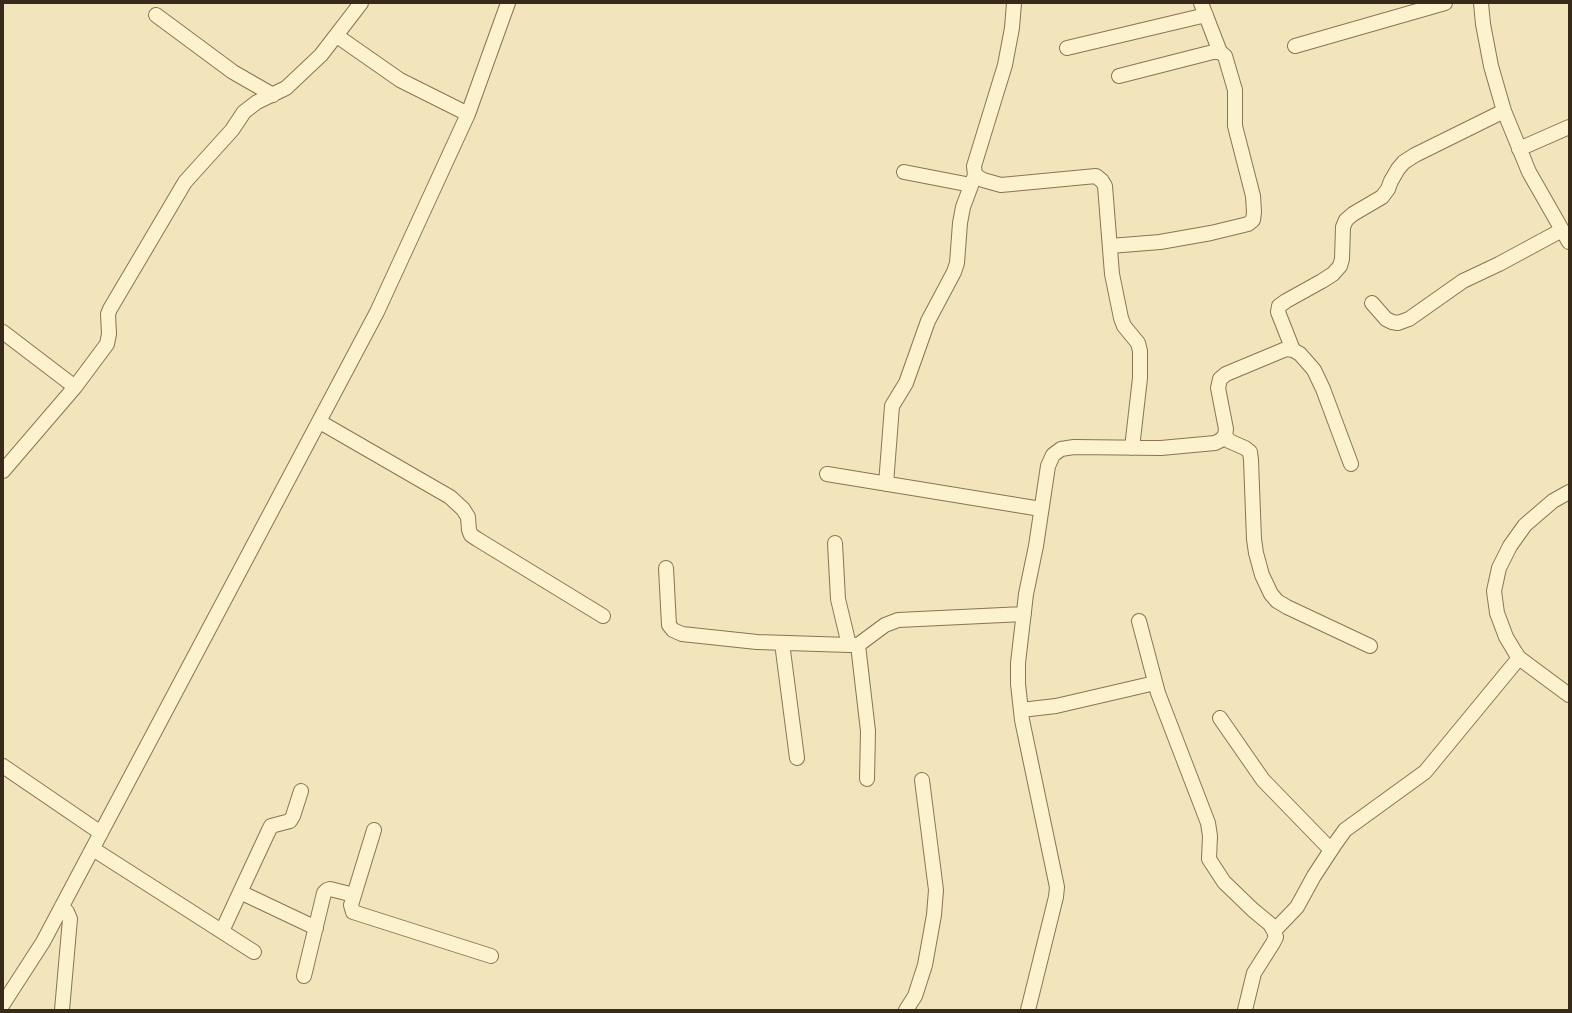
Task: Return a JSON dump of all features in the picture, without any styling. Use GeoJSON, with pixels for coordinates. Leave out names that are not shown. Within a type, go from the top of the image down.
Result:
{"type":"FeatureCollection","features":[{"type":"Feature","properties":{"kind":"street"},"geometry":{"type":"LineString","coordinates":[[3,471],[75,388],[106,344],[109,334],[108,314],[110,308],[185,182],[232,130],[244,112],[257,102],[286,88],[322,55],[361,3]]}},
{"type":"Feature","properties":{"kind":"street"},"geometry":{"type":"LineString","coordinates":[[4,1005],[44,942],[377,312],[468,114],[508,3]]}},
{"type":"Feature","properties":{"kind":"street"},"geometry":{"type":"LineString","coordinates":[[886,484],[892,406],[906,383],[928,321],[954,272],[957,263],[960,223],[967,195],[973,180],[974,166],[1005,65],[1012,28],[1014,3]]}},
{"type":"Feature","properties":{"kind":"street"},"geometry":{"type":"LineString","coordinates":[[1295,46],[1445,3]]}},
{"type":"Feature","properties":{"kind":"street"},"geometry":{"type":"LineString","coordinates":[[1372,303],[1386,319],[1398,323],[1409,319],[1463,281],[1566,236],[1529,172],[1504,111],[1491,66],[1483,24],[1481,3]]}},
{"type":"Feature","properties":{"kind":"street"},"geometry":{"type":"LineString","coordinates":[[1067,48],[1203,9],[1220,52],[1225,56],[1234,90],[1235,126],[1253,196],[1253,220],[1248,224],[1210,233],[1160,242],[1110,246]]}},
{"type":"Feature","properties":{"kind":"street"},"geometry":{"type":"LineString","coordinates":[[156,15],[233,72],[273,95]]}},
{"type":"Feature","properties":{"kind":"street"},"geometry":{"type":"LineString","coordinates":[[337,36],[400,80],[468,114]]}},
{"type":"Feature","properties":{"kind":"street"},"geometry":{"type":"LineString","coordinates":[[1119,76],[1213,52],[1220,52]]}},
{"type":"Feature","properties":{"kind":"street"},"geometry":{"type":"LineString","coordinates":[[1293,350],[1278,312],[1279,306],[1286,300],[1333,274],[1340,266],[1342,259],[1343,227],[1346,220],[1353,214],[1382,197],[1398,169],[1404,162],[1415,155],[1504,111]]}},
{"type":"Feature","properties":{"kind":"street"},"geometry":{"type":"LineString","coordinates":[[1519,149],[1569,127]]}},
{"type":"Feature","properties":{"kind":"street"},"geometry":{"type":"LineString","coordinates":[[904,172],[983,180],[1000,185],[1096,176],[1102,181],[1105,186],[1112,274],[1121,318],[1124,326],[1138,343],[1140,351],[1140,378],[1132,448]]}},
{"type":"Feature","properties":{"kind":"street"},"geometry":{"type":"LineString","coordinates":[[3,332],[75,388]]}},
{"type":"Feature","properties":{"kind":"street"},"geometry":{"type":"LineString","coordinates":[[1028,1010],[1056,897],[1057,887],[1022,720],[1018,663],[1026,594],[1036,546],[1048,466],[1053,455],[1061,449],[1074,446],[1161,448],[1215,443],[1221,440],[1225,435],[1226,429],[1218,388],[1220,379],[1226,374],[1286,349],[1293,350],[1300,354],[1314,370],[1323,389],[1351,464]]}},
{"type":"Feature","properties":{"kind":"street"},"geometry":{"type":"LineString","coordinates":[[320,422],[450,497],[463,509],[468,517],[469,530],[471,535],[476,539],[603,616]]}},
{"type":"Feature","properties":{"kind":"street"},"geometry":{"type":"LineString","coordinates":[[1225,435],[1229,441],[1245,448],[1250,452],[1254,539],[1262,575],[1271,594],[1278,601],[1288,607],[1370,646]]}},
{"type":"Feature","properties":{"kind":"street"},"geometry":{"type":"LineString","coordinates":[[827,474],[1041,509]]}},
{"type":"Feature","properties":{"kind":"street"},"geometry":{"type":"LineString","coordinates":[[1569,492],[1553,501],[1524,525],[1498,568],[1494,591],[1496,613],[1506,637],[1519,658],[1569,695]]}},
{"type":"Feature","properties":{"kind":"street"},"geometry":{"type":"LineString","coordinates":[[835,543],[838,599],[854,645],[868,731],[867,779]]}},
{"type":"Feature","properties":{"kind":"street"},"geometry":{"type":"LineString","coordinates":[[666,568],[669,625],[673,630],[682,634],[757,642],[854,645],[885,625],[898,620],[1024,614]]}},
{"type":"Feature","properties":{"kind":"street"},"geometry":{"type":"LineString","coordinates":[[1139,621],[1155,683],[1208,823],[1210,836],[1209,859],[1224,882],[1270,924],[1276,937],[1254,973],[1245,1010]]}},
{"type":"Feature","properties":{"kind":"street"},"geometry":{"type":"LineString","coordinates":[[782,643],[798,758]]}},
{"type":"Feature","properties":{"kind":"street"},"geometry":{"type":"LineString","coordinates":[[1274,931],[1297,907],[1314,876],[1345,830],[1425,772],[1519,658]]}},
{"type":"Feature","properties":{"kind":"street"},"geometry":{"type":"LineString","coordinates":[[1021,710],[1056,706],[1155,683]]}},
{"type":"Feature","properties":{"kind":"street"},"geometry":{"type":"LineString","coordinates":[[1220,718],[1263,780],[1331,850]]}},
{"type":"Feature","properties":{"kind":"street"},"geometry":{"type":"LineString","coordinates":[[3,766],[101,833]]}},
{"type":"Feature","properties":{"kind":"street"},"geometry":{"type":"LineString","coordinates":[[906,1010],[915,996],[925,965],[934,915],[936,890],[922,780]]}},
{"type":"Feature","properties":{"kind":"street"},"geometry":{"type":"LineString","coordinates":[[222,931],[271,826],[290,821],[301,791]]}},
{"type":"Feature","properties":{"kind":"street"},"geometry":{"type":"LineString","coordinates":[[374,830],[351,909],[356,914],[491,956]]}},
{"type":"Feature","properties":{"kind":"street"},"geometry":{"type":"LineString","coordinates":[[93,849],[254,952]]}},
{"type":"Feature","properties":{"kind":"street"},"geometry":{"type":"LineString","coordinates":[[304,976],[324,893],[330,889],[354,895]]}},
{"type":"Feature","properties":{"kind":"street"},"geometry":{"type":"LineString","coordinates":[[240,892],[316,928]]}},
{"type":"Feature","properties":{"kind":"street"},"geometry":{"type":"LineString","coordinates":[[62,906],[70,919],[62,1010]]}}]}
